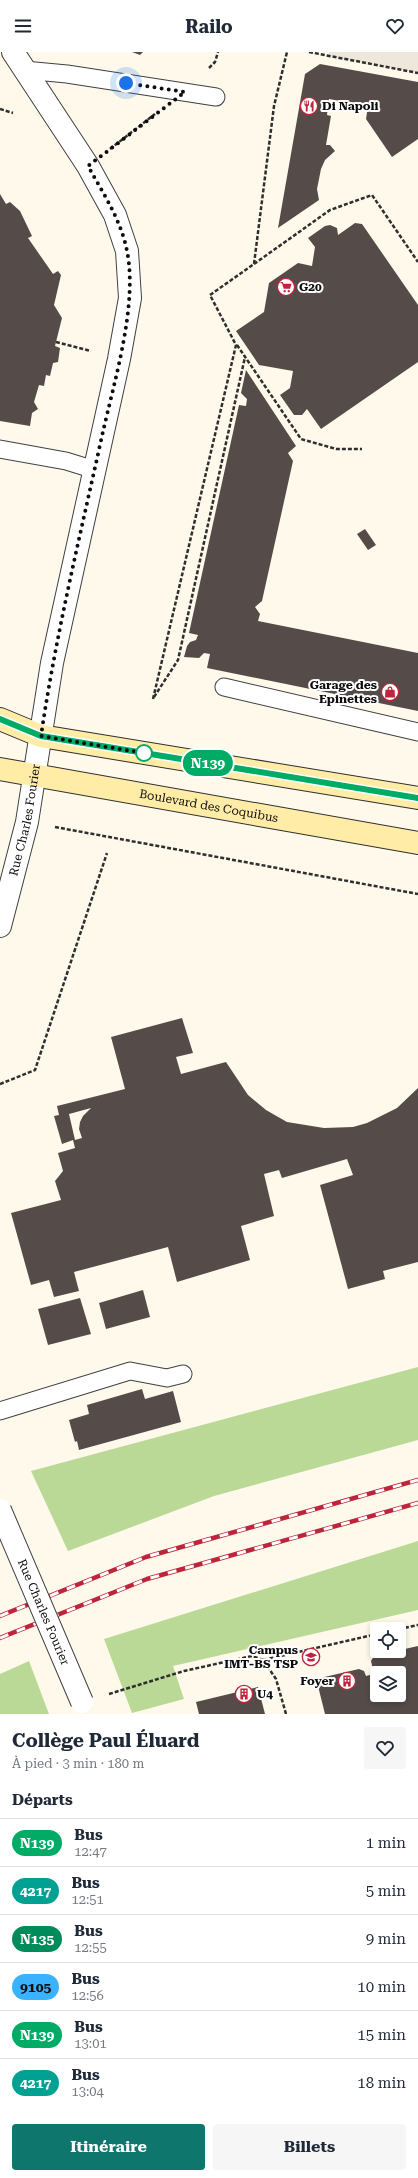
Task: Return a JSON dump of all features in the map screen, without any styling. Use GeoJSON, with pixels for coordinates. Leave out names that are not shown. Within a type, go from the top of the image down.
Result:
{"type":"FeatureCollection","features":[{"type":"Feature","properties":{"kind":"main road"},"geometry":{"type":"LineString","coordinates":[[0,719],[41,736],[418,798]]}},
{"type":"Feature","properties":{"kind":"main road","name":"Boulevard des Coquibus"},"geometry":{"type":"LineString","coordinates":[[0,769],[418,842]]}},
{"type":"Feature","properties":{"kind":"street","name":"Rue Charles Fourier"},"geometry":{"type":"LineString","coordinates":[[0,926],[27,822],[52,663],[95,470],[130,298],[127,251],[115,215],[88,166],[18,61]]}},
{"type":"Feature","properties":{"kind":"street","name":"Rue Charles Fourier"},"geometry":{"type":"LineString","coordinates":[[0,1510],[84,1708]]}},
{"type":"Feature","properties":{"kind":"lane"},"geometry":{"type":"LineString","coordinates":[[18,61],[67,74],[216,97]]}},
{"type":"Feature","properties":{"kind":"lane"},"geometry":{"type":"LineString","coordinates":[[0,449],[66,461],[95,470]]}},
{"type":"Feature","properties":{"kind":"lane"},"geometry":{"type":"LineString","coordinates":[[224,687],[418,732]]}},
{"type":"Feature","properties":{"kind":"lane"},"geometry":{"type":"LineString","coordinates":[[0,1411],[130,1371],[167,1378],[183,1374]]}},
{"type":"Feature","properties":{"kind":"path"},"geometry":{"type":"LineString","coordinates":[[88,166],[185,92],[215,62],[218,52]]}},
{"type":"Feature","properties":{"kind":"path"},"geometry":{"type":"LineString","coordinates":[[254,264],[274,106],[287,52]]}},
{"type":"Feature","properties":{"kind":"path"},"geometry":{"type":"LineString","coordinates":[[309,52],[418,73]]}},
{"type":"Feature","properties":{"kind":"path"},"geometry":{"type":"LineString","coordinates":[[0,109],[13,113]]}},
{"type":"Feature","properties":{"kind":"path"},"geometry":{"type":"LineString","coordinates":[[362,449],[336,449],[301,439],[236,345],[210,295],[330,210],[372,195],[418,262]]}},
{"type":"Feature","properties":{"kind":"path"},"geometry":{"type":"LineString","coordinates":[[56,342],[91,351]]}},
{"type":"Feature","properties":{"kind":"path"},"geometry":{"type":"LineString","coordinates":[[236,345],[153,699],[178,660],[245,357]]}},
{"type":"Feature","properties":{"kind":"path"},"geometry":{"type":"LineString","coordinates":[[27,822],[418,894]]}},
{"type":"Feature","properties":{"kind":"path"},"geometry":{"type":"LineString","coordinates":[[0,1084],[35,1070],[107,853]]}},
{"type":"Feature","properties":{"kind":"path"},"geometry":{"type":"LineString","coordinates":[[406,1628],[418,1625]]}},
{"type":"Feature","properties":{"kind":"path"},"geometry":{"type":"LineString","coordinates":[[84,1708],[184,1671],[252,1656],[263,1660],[370,1636]]}},
{"type":"Feature","properties":{"kind":"path"},"geometry":{"type":"LineString","coordinates":[[263,1660],[276,1679],[286,1714]]}},
{"type":"Feature","properties":{"kind":"green space"},"geometry":{"type":"Polygon","coordinates":[[[418,1367],[418,1440],[214,1496],[68,1551],[31,1471],[418,1367]]]}},
{"type":"Feature","properties":{"kind":"green space"},"geometry":{"type":"Polygon","coordinates":[[[418,1541],[418,1610],[173,1666],[184,1699],[132,1713],[104,1639],[418,1541]]]}},
{"type":"Feature","properties":{"kind":"green space"},"geometry":{"type":"Polygon","coordinates":[[[29,1661],[49,1714],[0,1714],[0,1674],[29,1661]]]}},
{"type":"Feature","properties":{"kind":"shaded area"},"geometry":{"type":"Polygon","coordinates":[[[329,52],[418,52],[418,73],[328,56],[329,52]]]}},
{"type":"Feature","properties":{"kind":"building"},"geometry":{"type":"Polygon","coordinates":[[[132,52],[143,52],[140,55],[132,52]]]}},
{"type":"Feature","properties":{"kind":"building"},"geometry":{"type":"Polygon","coordinates":[[[320,64],[418,82],[418,139],[392,157],[366,119],[368,106],[329,99],[327,115],[331,116],[326,145],[330,145],[335,151],[325,160],[321,169],[317,189],[319,200],[278,228],[305,74],[320,64]]]}},
{"type":"Feature","properties":{"kind":"building"},"geometry":{"type":"Polygon","coordinates":[[[0,194],[6,204],[10,202],[20,211],[32,236],[28,238],[53,274],[58,271],[61,275],[54,305],[62,318],[55,346],[60,348],[58,362],[53,363],[50,376],[46,375],[44,386],[39,385],[34,402],[38,409],[32,413],[30,426],[0,421],[0,194]]]}},
{"type":"Feature","properties":{"kind":"building"},"geometry":{"type":"Polygon","coordinates":[[[355,223],[362,224],[418,305],[418,362],[321,429],[307,409],[302,415],[294,415],[280,395],[290,388],[293,371],[259,365],[236,331],[264,312],[269,283],[298,263],[312,266],[315,247],[308,238],[325,226],[330,225],[337,228],[338,235],[355,223]]]}},
{"type":"Feature","properties":{"kind":"building"},"geometry":{"type":"Polygon","coordinates":[[[246,370],[296,446],[288,453],[293,461],[262,601],[255,607],[260,614],[258,621],[418,653],[418,711],[207,668],[210,654],[204,653],[199,658],[184,657],[187,646],[190,642],[196,640],[198,635],[189,633],[239,405],[246,406],[247,399],[241,393],[246,370]]]}},
{"type":"Feature","properties":{"kind":"building"},"geometry":{"type":"Polygon","coordinates":[[[365,529],[376,545],[368,550],[357,534],[365,529]]]}},
{"type":"Feature","properties":{"kind":"building"},"geometry":{"type":"Polygon","coordinates":[[[182,1018],[193,1053],[176,1057],[181,1074],[226,1062],[248,1095],[266,1110],[287,1122],[324,1128],[353,1127],[367,1123],[397,1108],[418,1088],[418,1262],[383,1271],[385,1279],[348,1289],[320,1185],[353,1175],[347,1159],[282,1178],[279,1170],[264,1174],[274,1216],[241,1226],[250,1260],[177,1282],[168,1247],[74,1272],[79,1291],[54,1297],[49,1280],[31,1285],[11,1213],[61,1200],[55,1181],[63,1171],[58,1153],[75,1148],[73,1140],[62,1144],[54,1116],[59,1115],[57,1106],[125,1089],[111,1037],[182,1018]],[[91,1108],[69,1114],[75,1140],[82,1138],[79,1129],[83,1116],[91,1108]]]}},
{"type":"Feature","properties":{"kind":"building"},"geometry":{"type":"Polygon","coordinates":[[[143,1290],[150,1317],[106,1329],[99,1303],[143,1290]]]}},
{"type":"Feature","properties":{"kind":"building"},"geometry":{"type":"Polygon","coordinates":[[[80,1298],[91,1334],[48,1345],[38,1309],[80,1298]]]}},
{"type":"Feature","properties":{"kind":"building"},"geometry":{"type":"Polygon","coordinates":[[[142,1389],[145,1399],[173,1391],[181,1422],[79,1450],[77,1441],[75,1442],[69,1420],[89,1414],[87,1405],[142,1389]]]}},
{"type":"Feature","properties":{"kind":"building","name":"Foyer"},"geometry":{"type":"Polygon","coordinates":[[[418,1646],[418,1714],[325,1714],[317,1682],[320,1678],[359,1669],[364,1671],[366,1676],[370,1675],[370,1702],[406,1702],[406,1666],[372,1666],[371,1661],[373,1658],[406,1658],[406,1649],[418,1646]]]}},
{"type":"Feature","properties":{"kind":"building","name":"U4"},"geometry":{"type":"Polygon","coordinates":[[[258,1687],[265,1714],[199,1714],[196,1702],[258,1687]]]}},
{"type":"Feature","properties":{"kind":"railway"},"geometry":{"type":"LineString","coordinates":[[0,1616],[146,1557],[418,1480]]}},
{"type":"Feature","properties":{"kind":"railway"},"geometry":{"type":"LineString","coordinates":[[0,1638],[147,1579],[418,1503]]}},
{"type":"Feature","properties":{"kind":"bus line","name":"N139"},"geometry":{"type":"LineString","coordinates":[[0,719],[41,736],[418,798]]}},
{"type":"Feature","properties":{"kind":"place","name":"Di Napoli"},"geometry":{"type":"Point","coordinates":[309,106]}},
{"type":"Feature","properties":{"kind":"place","name":"G20"},"geometry":{"type":"Point","coordinates":[286,287]}},
{"type":"Feature","properties":{"kind":"place","name":"Garage des Epinettes"},"geometry":{"type":"Point","coordinates":[390,692]}},
{"type":"Feature","properties":{"kind":"place","name":"Campus IMT-BS TSP"},"geometry":{"type":"Point","coordinates":[311,1657]}},
{"type":"Feature","properties":{"kind":"place","name":"Foyer"},"geometry":{"type":"Point","coordinates":[347,1681]}},
{"type":"Feature","properties":{"kind":"place","name":"U4"},"geometry":{"type":"Point","coordinates":[244,1694]}},
{"type":"Feature","properties":{"kind":"route"},"geometry":{"type":"LineString","coordinates":[[126,83],[185,92],[88,166],[115,215],[127,251],[130,298],[119,359],[52,663],[41,736],[144,753]]}}]}
